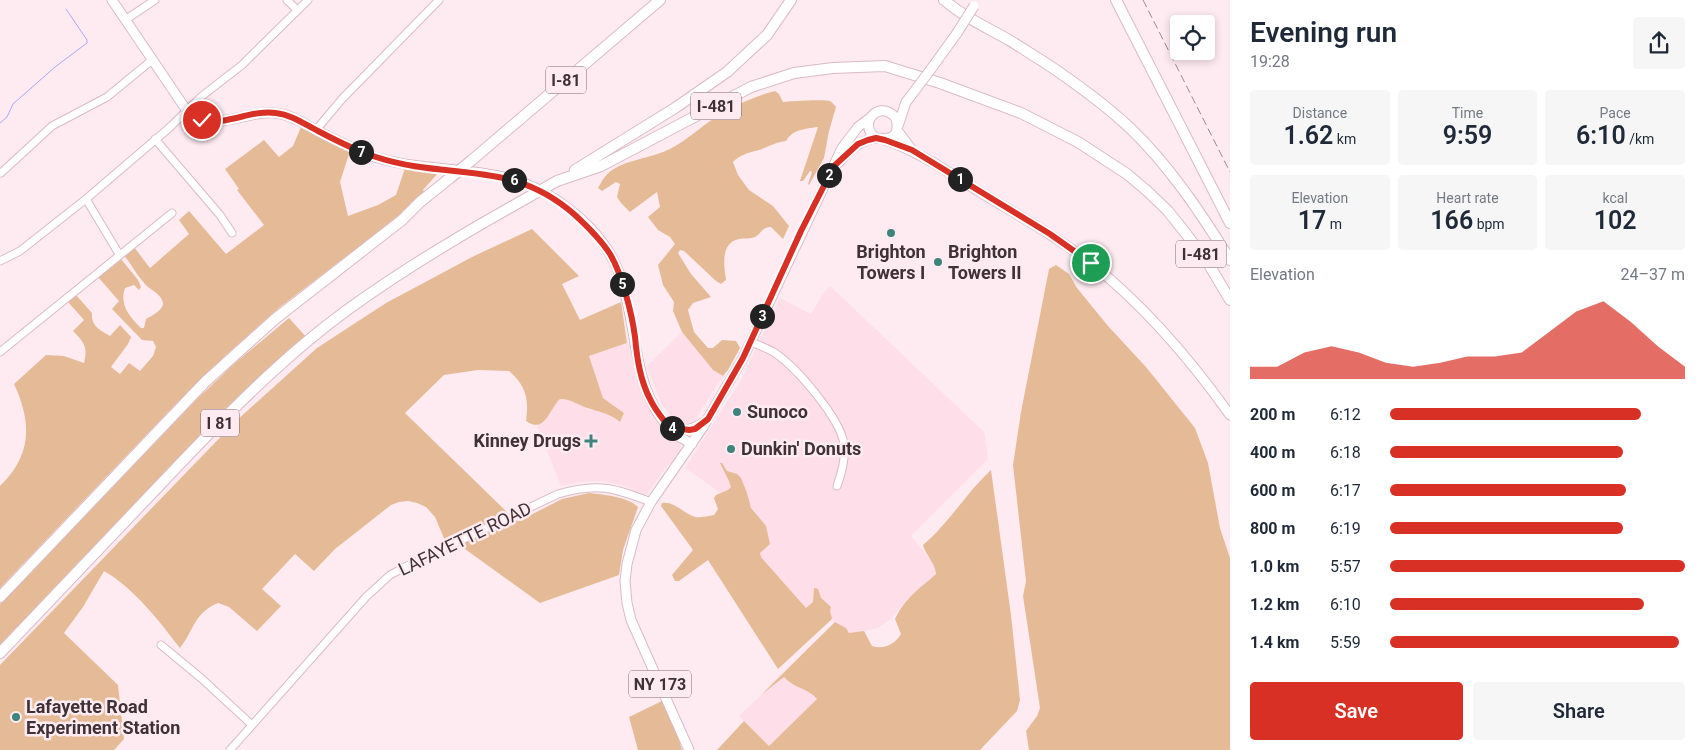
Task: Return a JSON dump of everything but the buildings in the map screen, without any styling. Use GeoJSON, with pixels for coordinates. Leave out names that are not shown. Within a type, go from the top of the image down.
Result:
{"type":"FeatureCollection","features":[{"type":"Feature","properties":{"kind":"highway"},"geometry":{"type":"LineString","coordinates":[[591,58],[621,27],[653,0]]}},
{"type":"Feature","properties":{"kind":"highway","name":"I-81"},"geometry":{"type":"LineString","coordinates":[[402,220],[660,0]]}},
{"type":"Feature","properties":{"kind":"highway","name":"I 81"},"geometry":{"type":"LineString","coordinates":[[0,653],[235,408],[326,326],[403,271],[446,244],[557,181],[675,108],[727,72],[767,35],[791,0]]}},
{"type":"Feature","properties":{"kind":"highway"},"geometry":{"type":"LineString","coordinates":[[944,0],[972,21],[1008,40],[1052,68],[1088,93],[1129,128],[1186,193],[1204,217],[1230,260]]}},
{"type":"Feature","properties":{"kind":"highway"},"geometry":{"type":"LineString","coordinates":[[1116,0],[1230,223]]}},
{"type":"Feature","properties":{"kind":"highway","name":"I-481"},"geometry":{"type":"LineString","coordinates":[[557,181],[601,166],[751,87],[772,79],[794,73],[833,68],[885,66],[940,83],[1021,113],[1078,142],[1127,174],[1146,190],[1179,224],[1208,263],[1230,300]]}},
{"type":"Feature","properties":{"kind":"highway","name":"I 81"},"geometry":{"type":"LineString","coordinates":[[0,596],[205,382],[275,319],[402,220]]}},
{"type":"Feature","properties":{"kind":"main road"},"geometry":{"type":"LineString","coordinates":[[112,0],[152,60],[193,116],[207,121],[262,112],[275,112],[299,120],[351,148],[377,158],[402,164],[508,178],[536,188],[563,204],[595,235],[611,255],[619,274],[629,309],[642,378],[650,400],[669,427],[692,444],[708,419],[750,342],[842,148],[858,127],[878,111],[888,111],[897,108],[908,99],[976,3]]}},
{"type":"Feature","properties":{"kind":"main road"},"geometry":{"type":"LineString","coordinates":[[834,166],[858,144],[894,136],[908,99]]}},
{"type":"Feature","properties":{"kind":"main road"},"geometry":{"type":"LineString","coordinates":[[888,111],[895,117],[897,129],[912,150]]}},
{"type":"Feature","properties":{"kind":"main road"},"geometry":{"type":"LineString","coordinates":[[870,118],[868,127],[872,136],[912,150],[1050,234],[1113,281],[1151,317],[1182,351],[1230,415]]}},
{"type":"Feature","properties":{"kind":"main road"},"geometry":{"type":"LineString","coordinates":[[669,427],[695,429],[708,419]]}},
{"type":"Feature","properties":{"kind":"main road","name":"NY 173"},"geometry":{"type":"LineString","coordinates":[[689,750],[639,642],[627,603],[625,582],[630,549],[636,530],[651,502],[692,444]]}},
{"type":"Feature","properties":{"kind":"street"},"geometry":{"type":"LineString","coordinates":[[125,20],[155,0]]}},
{"type":"Feature","properties":{"kind":"street"},"geometry":{"type":"LineString","coordinates":[[287,0],[297,10]]}},
{"type":"Feature","properties":{"kind":"street"},"geometry":{"type":"LineString","coordinates":[[0,261],[20,251],[86,199],[242,65],[308,0]]}},
{"type":"Feature","properties":{"kind":"street"},"geometry":{"type":"LineString","coordinates":[[316,130],[342,99],[439,0]]}},
{"type":"Feature","properties":{"kind":"street"},"geometry":{"type":"LineString","coordinates":[[1,173],[52,126],[107,97],[152,60]]}},
{"type":"Feature","properties":{"kind":"street"},"geometry":{"type":"LineString","coordinates":[[155,140],[220,215],[232,233]]}},
{"type":"Feature","properties":{"kind":"street"},"geometry":{"type":"LineString","coordinates":[[86,199],[119,254]]}},
{"type":"Feature","properties":{"kind":"street"},"geometry":{"type":"LineString","coordinates":[[0,352],[172,213]]}},
{"type":"Feature","properties":{"kind":"street"},"geometry":{"type":"LineString","coordinates":[[750,342],[774,353],[786,362],[805,382],[835,421],[843,437],[845,454],[837,486]]}},
{"type":"Feature","properties":{"kind":"street","name":"LAFAYETTE ROAD"},"geometry":{"type":"LineString","coordinates":[[230,750],[366,598],[390,575],[405,566],[558,494],[579,487],[610,488],[651,502]]}},
{"type":"Feature","properties":{"kind":"street"},"geometry":{"type":"LineString","coordinates":[[161,645],[201,678],[252,725]]}},
{"type":"Feature","properties":{"kind":"shaded area"},"geometry":{"type":"Polygon","coordinates":[[[775,91],[783,102],[827,100],[831,101],[836,107],[824,158],[809,185],[812,172],[810,171],[803,181],[800,181],[818,127],[796,132],[786,141],[745,154],[733,162],[738,175],[749,190],[773,206],[789,226],[783,239],[771,227],[768,227],[753,238],[733,241],[726,250],[724,262],[726,280],[721,284],[684,251],[680,250],[678,253],[691,274],[711,297],[693,303],[688,310],[694,332],[708,348],[713,348],[722,340],[736,341],[740,348],[723,376],[713,370],[682,332],[673,311],[674,302],[663,285],[658,265],[675,244],[670,237],[658,230],[648,217],[660,207],[657,192],[630,212],[617,197],[620,184],[616,182],[602,191],[598,188],[607,174],[619,166],[670,149],[729,109],[775,91]]]}},
{"type":"Feature","properties":{"kind":"shaded area"},"geometry":{"type":"Polygon","coordinates":[[[301,127],[350,151],[340,182],[348,216],[378,205],[396,195],[405,168],[439,172],[423,190],[426,195],[280,307],[226,355],[168,412],[0,588],[0,486],[11,474],[18,462],[26,438],[24,412],[14,384],[46,355],[64,356],[84,363],[86,353],[84,345],[73,331],[84,320],[68,302],[76,295],[92,313],[94,324],[99,330],[110,336],[120,325],[131,337],[111,367],[120,374],[129,363],[140,371],[153,356],[156,347],[153,341],[142,340],[112,309],[119,301],[98,277],[121,259],[138,280],[141,287],[139,290],[134,285],[125,288],[123,300],[133,320],[141,328],[144,328],[146,319],[161,309],[163,301],[142,280],[124,255],[134,247],[150,268],[189,234],[179,220],[189,211],[226,254],[264,225],[237,190],[239,189],[225,169],[264,140],[279,157],[293,146],[301,127]]]}},
{"type":"Feature","properties":{"kind":"shaded area"},"geometry":{"type":"Polygon","coordinates":[[[532,229],[579,276],[562,284],[580,320],[621,302],[627,343],[589,356],[603,398],[624,413],[620,422],[606,414],[568,400],[560,399],[542,423],[538,425],[532,424],[526,421],[527,406],[523,387],[509,371],[478,370],[444,375],[405,413],[508,513],[446,543],[435,517],[426,507],[408,501],[391,505],[335,549],[314,571],[295,554],[262,589],[281,606],[257,631],[229,607],[218,603],[210,607],[199,617],[180,648],[136,596],[104,571],[83,607],[64,633],[118,685],[124,739],[114,750],[0,750],[0,665],[237,420],[317,348],[386,303],[474,256],[532,229]]]}},
{"type":"Feature","properties":{"kind":"shaded area"},"geometry":{"type":"Polygon","coordinates":[[[1056,265],[1069,274],[1077,288],[1108,326],[1146,367],[1195,428],[1208,463],[1220,528],[1230,558],[1230,750],[1029,750],[1026,731],[1037,716],[1040,708],[1023,596],[1026,581],[1013,465],[1021,412],[1049,269],[1056,265]]]}},
{"type":"Feature","properties":{"kind":"shaded area"},"geometry":{"type":"Polygon","coordinates":[[[830,286],[984,432],[988,459],[911,536],[936,567],[936,574],[907,599],[891,619],[878,628],[855,633],[849,633],[846,628],[835,622],[830,616],[806,608],[761,557],[721,493],[685,468],[740,382],[780,298],[811,314],[830,286]]]}},
{"type":"Feature","properties":{"kind":"shaded area"},"geometry":{"type":"Polygon","coordinates":[[[289,318],[308,339],[236,399],[0,645],[0,604],[197,399],[235,363],[289,318]]]}},
{"type":"Feature","properties":{"kind":"shaded area"},"geometry":{"type":"Polygon","coordinates":[[[682,332],[713,370],[723,376],[694,421],[686,426],[677,423],[662,405],[647,366],[682,332]]]}},
{"type":"Feature","properties":{"kind":"shaded area"},"geometry":{"type":"Polygon","coordinates":[[[632,342],[633,358],[639,382],[648,402],[680,444],[680,451],[647,494],[642,494],[622,485],[600,481],[580,482],[561,486],[537,426],[544,422],[553,406],[560,399],[576,402],[589,409],[614,416],[620,421],[624,413],[603,398],[589,356],[632,342]]]}},
{"type":"Feature","properties":{"kind":"shaded area"},"geometry":{"type":"Polygon","coordinates":[[[720,463],[722,463],[727,471],[737,474],[741,478],[751,508],[766,526],[770,544],[760,553],[761,557],[806,608],[813,602],[814,588],[818,589],[821,598],[831,607],[832,619],[778,669],[708,560],[679,581],[675,581],[672,575],[693,550],[661,506],[662,503],[675,505],[695,517],[714,515],[718,509],[714,498],[731,487],[720,463]]]}},
{"type":"Feature","properties":{"kind":"shaded area"},"geometry":{"type":"Polygon","coordinates":[[[991,470],[1011,615],[1020,700],[1017,711],[980,750],[717,750],[744,721],[769,746],[817,699],[784,677],[762,694],[835,622],[846,628],[849,633],[864,631],[872,646],[885,647],[896,641],[901,634],[895,619],[903,605],[936,574],[923,545],[991,470]]]}},
{"type":"Feature","properties":{"kind":"shaded area"},"geometry":{"type":"Polygon","coordinates":[[[589,493],[628,500],[638,507],[623,550],[619,575],[540,603],[458,544],[511,520],[519,521],[562,499],[589,493]]]}},
{"type":"Feature","properties":{"kind":"shaded area"},"geometry":{"type":"Polygon","coordinates":[[[784,677],[789,683],[810,691],[817,699],[769,746],[739,716],[762,694],[784,677]]]}},
{"type":"Feature","properties":{"kind":"shaded area"},"geometry":{"type":"Polygon","coordinates":[[[664,700],[682,750],[638,750],[629,717],[664,700]]]}},
{"type":"Feature","properties":{"kind":"waterway"},"geometry":{"type":"LineString","coordinates":[[0,123],[7,117],[13,104],[55,67],[87,43],[87,40],[66,9]]}},
{"type":"Feature","properties":{"kind":"railway"},"geometry":{"type":"LineString","coordinates":[[1143,0],[1230,172]]}},
{"type":"Feature","properties":{"kind":"place","name":"Brighton Towers I"},"geometry":{"type":"Point","coordinates":[891,233]}},
{"type":"Feature","properties":{"kind":"place","name":"Brighton Towers II"},"geometry":{"type":"Point","coordinates":[938,262]}},
{"type":"Feature","properties":{"kind":"place","name":"Sunoco"},"geometry":{"type":"Point","coordinates":[737,412]}},
{"type":"Feature","properties":{"kind":"place","name":"Kinney Drugs"},"geometry":{"type":"Point","coordinates":[591,441]}},
{"type":"Feature","properties":{"kind":"place","name":"Dunkin' Donuts"},"geometry":{"type":"Point","coordinates":[731,449]}},
{"type":"Feature","properties":{"kind":"place","name":"Lafayette Road Experiment Station"},"geometry":{"type":"Point","coordinates":[16,717]}},
{"type":"Feature","properties":{"kind":"route"},"geometry":{"type":"LineString","coordinates":[[202,120],[221,120],[262,112],[275,112],[299,120],[351,148],[377,158],[402,164],[508,178],[542,191],[563,204],[583,222],[611,255],[619,274],[629,309],[642,378],[650,400],[669,427],[683,431],[695,429],[708,419],[743,358],[801,231],[834,166],[858,144],[876,138],[896,143],[912,150],[1050,234],[1091,263]]}}]}
